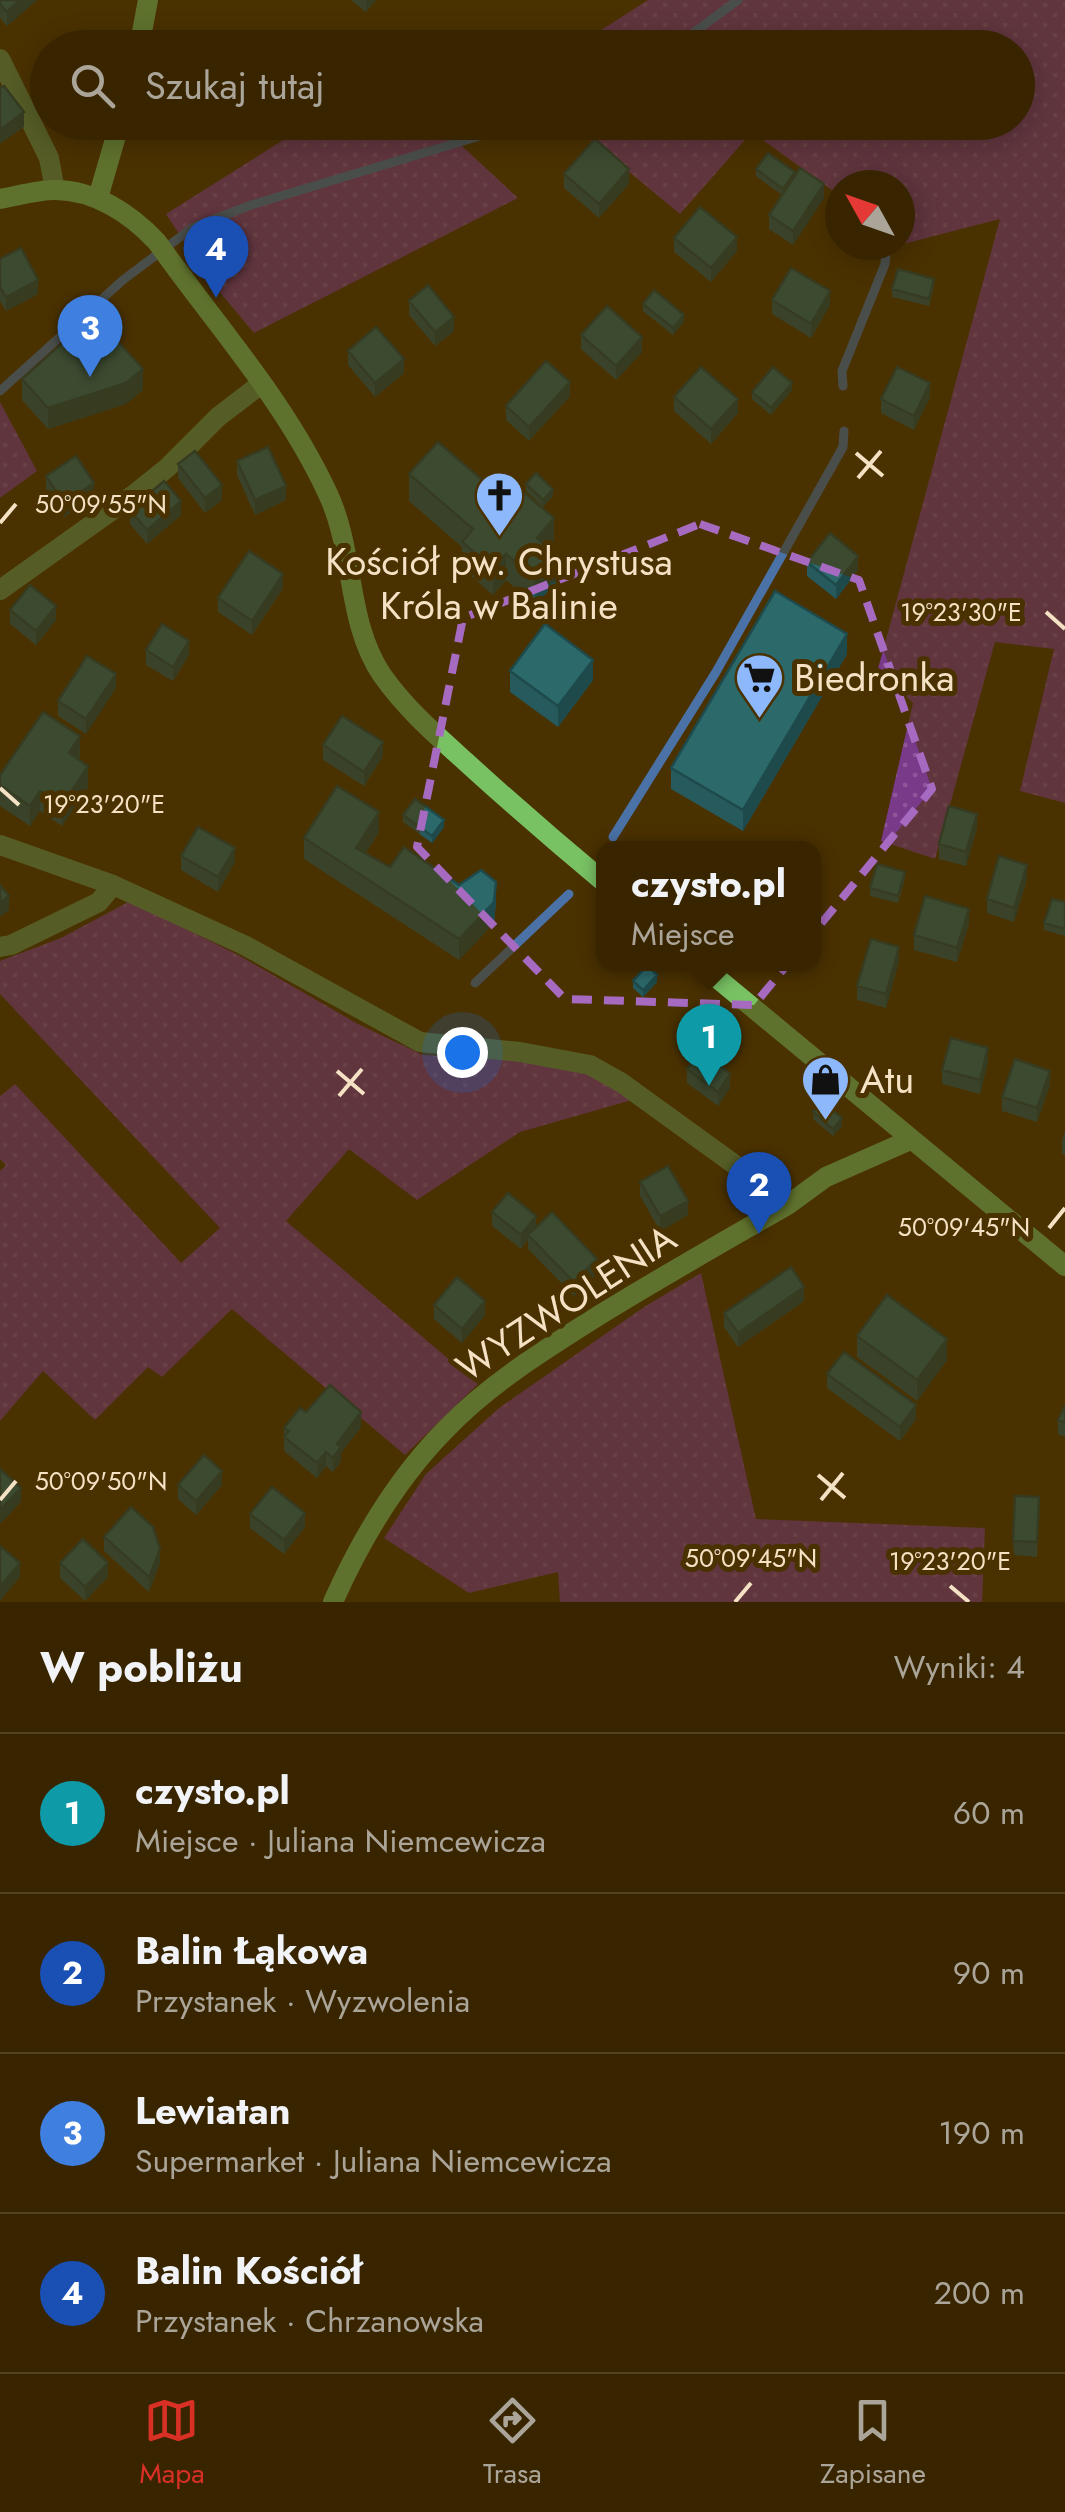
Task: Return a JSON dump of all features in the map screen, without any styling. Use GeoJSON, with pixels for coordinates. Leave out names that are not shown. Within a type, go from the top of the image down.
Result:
{"type":"FeatureCollection","features":[{"type":"Feature","properties":{"kind":"street"},"geometry":{"type":"LineString","coordinates":[[142,30],[148,0]]}},
{"type":"Feature","properties":{"kind":"street"},"geometry":{"type":"LineString","coordinates":[[0,59],[30,120]]}},
{"type":"Feature","properties":{"kind":"street"},"geometry":{"type":"LineString","coordinates":[[40,140],[49,158],[55,190]]}},
{"type":"Feature","properties":{"kind":"street"},"geometry":{"type":"LineString","coordinates":[[98,198],[115,140]]}},
{"type":"Feature","properties":{"kind":"street"},"geometry":{"type":"LineString","coordinates":[[0,199],[55,190],[98,198],[139,223],[158,242],[291,426],[331,499],[355,591],[360,628],[380,671],[408,710],[596,875]]}},
{"type":"Feature","properties":{"kind":"street"},"geometry":{"type":"LineString","coordinates":[[0,590],[144,487],[261,384]]}},
{"type":"Feature","properties":{"kind":"street"},"geometry":{"type":"LineString","coordinates":[[0,846],[114,885],[244,945],[420,1042],[520,1052],[590,1065],[622,1083],[789,1204]]}},
{"type":"Feature","properties":{"kind":"street"},"geometry":{"type":"LineString","coordinates":[[0,947],[12,945],[99,902],[114,885]]}},
{"type":"Feature","properties":{"kind":"street"},"geometry":{"type":"LineString","coordinates":[[708,971],[1065,1266]]}},
{"type":"Feature","properties":{"kind":"street","name":"WYZWOLENIA"},"geometry":{"type":"LineString","coordinates":[[333,1602],[389,1498],[445,1429],[482,1395],[565,1337],[789,1204],[826,1177],[910,1140]]}},
{"type":"Feature","properties":{"kind":"highlighted area"},"geometry":{"type":"Polygon","coordinates":[[[700,524],[859,580],[932,789],[754,1005],[565,999],[417,847],[463,618],[700,524]]]}},
{"type":"Feature","properties":{"kind":"shaded area"},"geometry":{"type":"Polygon","coordinates":[[[648,0],[1065,0],[1065,803],[1020,791],[1054,649],[995,642],[935,859],[881,841],[913,703],[878,669],[1000,219],[915,241],[915,170],[825,170],[825,185],[763,140],[1035,140],[1035,30],[601,30],[648,0]]]}},
{"type":"Feature","properties":{"kind":"shaded area"},"geometry":{"type":"Polygon","coordinates":[[[283,140],[455,140],[518,198],[254,333],[207,277],[166,214],[283,140]]]}},
{"type":"Feature","properties":{"kind":"shaded area"},"geometry":{"type":"Polygon","coordinates":[[[591,140],[745,140],[680,214],[591,140]]]}},
{"type":"Feature","properties":{"kind":"shaded area"},"geometry":{"type":"Polygon","coordinates":[[[0,402],[37,471],[0,498],[0,402]]]}},
{"type":"Feature","properties":{"kind":"shaded area"},"geometry":{"type":"Polygon","coordinates":[[[130,901],[423,1055],[523,1061],[591,1072],[632,1100],[520,1132],[417,1200],[349,1149],[286,1221],[478,1384],[405,1455],[232,1309],[162,1377],[148,1367],[95,1420],[43,1371],[0,1421],[0,1171],[6,1165],[0,1159],[0,1096],[15,1084],[181,1263],[220,1228],[0,994],[0,961],[61,938],[130,901]]]}},
{"type":"Feature","properties":{"kind":"shaded area"},"geometry":{"type":"Polygon","coordinates":[[[701,1273],[756,1519],[985,1528],[982,1602],[560,1602],[558,1572],[469,1593],[384,1538],[426,1474],[499,1408],[644,1307],[701,1273]]]}},
{"type":"Feature","properties":{"kind":"building"},"geometry":{"type":"Polygon","coordinates":[[[0,0],[20,0],[7,12],[0,0]]]}},
{"type":"Feature","properties":{"kind":"building"},"geometry":{"type":"Polygon","coordinates":[[[4,86],[24,112],[0,130],[0,88],[4,86]]]}},
{"type":"Feature","properties":{"kind":"building"},"geometry":{"type":"Polygon","coordinates":[[[594,140],[629,169],[599,204],[564,174],[594,140]]]}},
{"type":"Feature","properties":{"kind":"building"},"geometry":{"type":"Polygon","coordinates":[[[768,153],[795,172],[783,189],[756,169],[768,153]]]}},
{"type":"Feature","properties":{"kind":"building"},"geometry":{"type":"Polygon","coordinates":[[[800,168],[824,184],[793,231],[769,215],[800,168]]]}},
{"type":"Feature","properties":{"kind":"building"},"geometry":{"type":"Polygon","coordinates":[[[700,207],[737,237],[711,268],[674,238],[700,207]]]}},
{"type":"Feature","properties":{"kind":"building"},"geometry":{"type":"Polygon","coordinates":[[[21,248],[38,280],[6,297],[0,287],[0,259],[21,248]]]}},
{"type":"Feature","properties":{"kind":"building"},"geometry":{"type":"Polygon","coordinates":[[[791,268],[830,291],[811,324],[772,300],[791,268]]]}},
{"type":"Feature","properties":{"kind":"building"},"geometry":{"type":"Polygon","coordinates":[[[898,269],[934,279],[929,299],[892,289],[898,269]]]}},
{"type":"Feature","properties":{"kind":"building"},"geometry":{"type":"Polygon","coordinates":[[[428,285],[454,317],[435,332],[409,301],[428,285]]]}},
{"type":"Feature","properties":{"kind":"building"},"geometry":{"type":"Polygon","coordinates":[[[654,290],[684,315],[673,328],[643,304],[654,290]]]}},
{"type":"Feature","properties":{"kind":"building"},"geometry":{"type":"Polygon","coordinates":[[[607,306],[642,337],[616,366],[581,335],[607,306]]]}},
{"type":"Feature","properties":{"kind":"building"},"geometry":{"type":"Polygon","coordinates":[[[94,315],[143,369],[126,383],[48,408],[22,379],[94,315]]]}},
{"type":"Feature","properties":{"kind":"building"},"geometry":{"type":"Polygon","coordinates":[[[376,327],[404,359],[375,383],[348,351],[376,327]]]}},
{"type":"Feature","properties":{"kind":"building"},"geometry":{"type":"Polygon","coordinates":[[[546,361],[570,382],[529,427],[506,406],[546,361]]]}},
{"type":"Feature","properties":{"kind":"building"},"geometry":{"type":"Polygon","coordinates":[[[701,367],[738,399],[711,429],[674,397],[701,367]]]}},
{"type":"Feature","properties":{"kind":"building"},"geometry":{"type":"Polygon","coordinates":[[[773,367],[792,383],[771,408],[752,392],[773,367]]]}},
{"type":"Feature","properties":{"kind":"building"},"geometry":{"type":"Polygon","coordinates":[[[897,367],[930,383],[914,416],[881,399],[897,367]]]}},
{"type":"Feature","properties":{"kind":"building"},"geometry":{"type":"Polygon","coordinates":[[[438,442],[510,504],[522,491],[554,518],[537,538],[556,555],[535,579],[506,554],[493,568],[462,542],[473,529],[409,474],[438,442]]]}},
{"type":"Feature","properties":{"kind":"building"},"geometry":{"type":"Polygon","coordinates":[[[268,447],[286,486],[255,500],[237,461],[268,447]]]}},
{"type":"Feature","properties":{"kind":"building"},"geometry":{"type":"Polygon","coordinates":[[[195,451],[222,485],[205,498],[178,464],[195,451]]]}},
{"type":"Feature","properties":{"kind":"building"},"geometry":{"type":"Polygon","coordinates":[[[76,456],[94,483],[64,503],[46,476],[76,456]]]}},
{"type":"Feature","properties":{"kind":"building"},"geometry":{"type":"Polygon","coordinates":[[[536,473],[553,489],[543,500],[526,484],[536,473]]]}},
{"type":"Feature","properties":{"kind":"building"},"geometry":{"type":"Polygon","coordinates":[[[164,481],[181,501],[147,530],[130,510],[164,481]]]}},
{"type":"Feature","properties":{"kind":"building"},"geometry":{"type":"Polygon","coordinates":[[[830,533],[858,556],[836,585],[807,562],[830,533]]]}},
{"type":"Feature","properties":{"kind":"building"},"geometry":{"type":"Polygon","coordinates":[[[249,551],[283,574],[252,621],[218,598],[249,551]]]}},
{"type":"Feature","properties":{"kind":"building"},"geometry":{"type":"Polygon","coordinates":[[[30,585],[56,606],[36,631],[10,610],[30,585]]]}},
{"type":"Feature","properties":{"kind":"building","name":"Biedronka"},"geometry":{"type":"Polygon","coordinates":[[[775,591],[847,634],[743,810],[671,768],[775,591]]]}},
{"type":"Feature","properties":{"kind":"building"},"geometry":{"type":"Polygon","coordinates":[[[162,624],[189,641],[173,667],[146,650],[162,624]]]}},
{"type":"Feature","properties":{"kind":"building"},"geometry":{"type":"Polygon","coordinates":[[[545,624],[593,660],[558,706],[510,671],[545,624]]]}},
{"type":"Feature","properties":{"kind":"building"},"geometry":{"type":"Polygon","coordinates":[[[87,656],[116,674],[86,719],[58,701],[87,656]]]}},
{"type":"Feature","properties":{"kind":"building"},"geometry":{"type":"Polygon","coordinates":[[[43,712],[80,736],[69,753],[88,766],[62,806],[40,791],[30,806],[0,785],[0,775],[43,712]]]}},
{"type":"Feature","properties":{"kind":"building"},"geometry":{"type":"Polygon","coordinates":[[[342,716],[383,742],[364,772],[323,745],[342,716]]]}},
{"type":"Feature","properties":{"kind":"building"},"geometry":{"type":"Polygon","coordinates":[[[337,786],[379,812],[356,848],[390,867],[404,847],[459,885],[481,870],[496,882],[494,902],[459,939],[304,838],[337,786]]]}},
{"type":"Feature","properties":{"kind":"building"},"geometry":{"type":"Polygon","coordinates":[[[415,799],[444,820],[432,836],[403,815],[415,799]]]}},
{"type":"Feature","properties":{"kind":"building"},"geometry":{"type":"Polygon","coordinates":[[[949,806],[977,814],[966,852],[939,844],[949,806]]]}},
{"type":"Feature","properties":{"kind":"building"},"geometry":{"type":"Polygon","coordinates":[[[198,827],[235,848],[218,877],[181,856],[198,827]]]}},
{"type":"Feature","properties":{"kind":"building"},"geometry":{"type":"Polygon","coordinates":[[[999,856],[1027,865],[1014,908],[987,899],[999,856]]]}},
{"type":"Feature","properties":{"kind":"building"},"geometry":{"type":"Polygon","coordinates":[[[877,864],[905,872],[898,896],[870,888],[877,864]]]}},
{"type":"Feature","properties":{"kind":"building"},"geometry":{"type":"Polygon","coordinates":[[[0,885],[9,896],[0,903],[0,885]]]}},
{"type":"Feature","properties":{"kind":"building"},"geometry":{"type":"Polygon","coordinates":[[[925,896],[969,909],[957,948],[914,935],[925,896]]]}},
{"type":"Feature","properties":{"kind":"building"},"geometry":{"type":"Polygon","coordinates":[[[1052,899],[1065,902],[1065,929],[1044,923],[1052,899]]]}},
{"type":"Feature","properties":{"kind":"building"},"geometry":{"type":"Polygon","coordinates":[[[871,939],[899,947],[886,994],[857,986],[871,939]]]}},
{"type":"Feature","properties":{"kind":"building"},"geometry":{"type":"Polygon","coordinates":[[[642,971],[657,975],[643,990],[633,981],[642,971]]]}},
{"type":"Feature","properties":{"kind":"building"},"geometry":{"type":"Polygon","coordinates":[[[951,1038],[988,1048],[980,1080],[942,1070],[951,1038]]]}},
{"type":"Feature","properties":{"kind":"building"},"geometry":{"type":"Polygon","coordinates":[[[702,1050],[730,1074],[718,1092],[687,1069],[702,1050]]]}},
{"type":"Feature","properties":{"kind":"building"},"geometry":{"type":"Polygon","coordinates":[[[1015,1059],[1050,1071],[1037,1108],[1002,1097],[1015,1059]]]}},
{"type":"Feature","properties":{"kind":"building"},"geometry":{"type":"Polygon","coordinates":[[[822,1102],[842,1118],[833,1129],[813,1112],[822,1102]]]}},
{"type":"Feature","properties":{"kind":"building"},"geometry":{"type":"Polygon","coordinates":[[[668,1166],[688,1201],[660,1216],[640,1182],[668,1166]]]}},
{"type":"Feature","properties":{"kind":"building"},"geometry":{"type":"Polygon","coordinates":[[[508,1193],[536,1216],[521,1235],[492,1212],[508,1193]]]}},
{"type":"Feature","properties":{"kind":"building"},"geometry":{"type":"Polygon","coordinates":[[[552,1212],[597,1259],[574,1282],[528,1235],[552,1212]]]}},
{"type":"Feature","properties":{"kind":"building"},"geometry":{"type":"Polygon","coordinates":[[[791,1267],[804,1287],[738,1333],[724,1313],[791,1267]]]}},
{"type":"Feature","properties":{"kind":"building"},"geometry":{"type":"Polygon","coordinates":[[[457,1277],[485,1301],[462,1329],[434,1305],[457,1277]]]}},
{"type":"Feature","properties":{"kind":"building"},"geometry":{"type":"Polygon","coordinates":[[[887,1295],[947,1339],[917,1380],[857,1336],[887,1295]]]}},
{"type":"Feature","properties":{"kind":"building"},"geometry":{"type":"Polygon","coordinates":[[[844,1352],[916,1405],[900,1427],[827,1374],[844,1352]]]}},
{"type":"Feature","properties":{"kind":"building"},"geometry":{"type":"Polygon","coordinates":[[[330,1385],[361,1412],[337,1444],[341,1447],[333,1458],[326,1452],[317,1463],[284,1437],[289,1431],[284,1428],[300,1408],[306,1412],[330,1385]]]}},
{"type":"Feature","properties":{"kind":"building"},"geometry":{"type":"Polygon","coordinates":[[[204,1455],[222,1471],[196,1501],[178,1485],[204,1455]]]}},
{"type":"Feature","properties":{"kind":"building"},"geometry":{"type":"Polygon","coordinates":[[[0,1469],[21,1488],[0,1510],[0,1469]]]}},
{"type":"Feature","properties":{"kind":"building"},"geometry":{"type":"Polygon","coordinates":[[[272,1487],[305,1513],[284,1540],[250,1514],[272,1487]]]}},
{"type":"Feature","properties":{"kind":"building"},"geometry":{"type":"Polygon","coordinates":[[[1015,1496],[1039,1497],[1037,1542],[1013,1541],[1015,1496]]]}},
{"type":"Feature","properties":{"kind":"building"},"geometry":{"type":"Polygon","coordinates":[[[131,1507],[153,1527],[160,1549],[149,1577],[104,1537],[131,1507]]]}},
{"type":"Feature","properties":{"kind":"building"},"geometry":{"type":"Polygon","coordinates":[[[83,1539],[108,1563],[85,1587],[60,1563],[83,1539]]]}},
{"type":"Feature","properties":{"kind":"building"},"geometry":{"type":"Polygon","coordinates":[[[0,1546],[20,1563],[0,1587],[0,1546]]]}},
{"type":"Feature","properties":{"kind":"waterway"},"geometry":{"type":"LineString","coordinates":[[697,30],[738,0]]}},
{"type":"Feature","properties":{"kind":"waterway"},"geometry":{"type":"LineString","coordinates":[[0,391],[123,280],[192,228],[251,205],[466,140]]}},
{"type":"Feature","properties":{"kind":"waterway"},"geometry":{"type":"LineString","coordinates":[[843,386],[842,371],[885,260]]}},
{"type":"Feature","properties":{"kind":"waterway"},"geometry":{"type":"LineString","coordinates":[[613,837],[716,672],[843,447],[844,431]]}},
{"type":"Feature","properties":{"kind":"waterway"},"geometry":{"type":"LineString","coordinates":[[475,983],[569,894]]}},
{"type":"Feature","properties":{"kind":"place","name":"Balin Kościół"},"geometry":{"type":"Point","coordinates":[216,298]}},
{"type":"Feature","properties":{"kind":"place","name":"Lewiatan"},"geometry":{"type":"Point","coordinates":[90,377]}},
{"type":"Feature","properties":{"kind":"place","name":"Kościół pw. Chrystusa Króla w Balinie"},"geometry":{"type":"Point","coordinates":[499,538]}},
{"type":"Feature","properties":{"kind":"place","name":"Biedronka"},"geometry":{"type":"Point","coordinates":[759,720]}},
{"type":"Feature","properties":{"kind":"place","name":"czysto.pl"},"geometry":{"type":"Point","coordinates":[709,1086]}},
{"type":"Feature","properties":{"kind":"place","name":"Atu"},"geometry":{"type":"Point","coordinates":[825,1122]}},
{"type":"Feature","properties":{"kind":"place","name":"Balin Łąkowa"},"geometry":{"type":"Point","coordinates":[759,1234]}}]}
